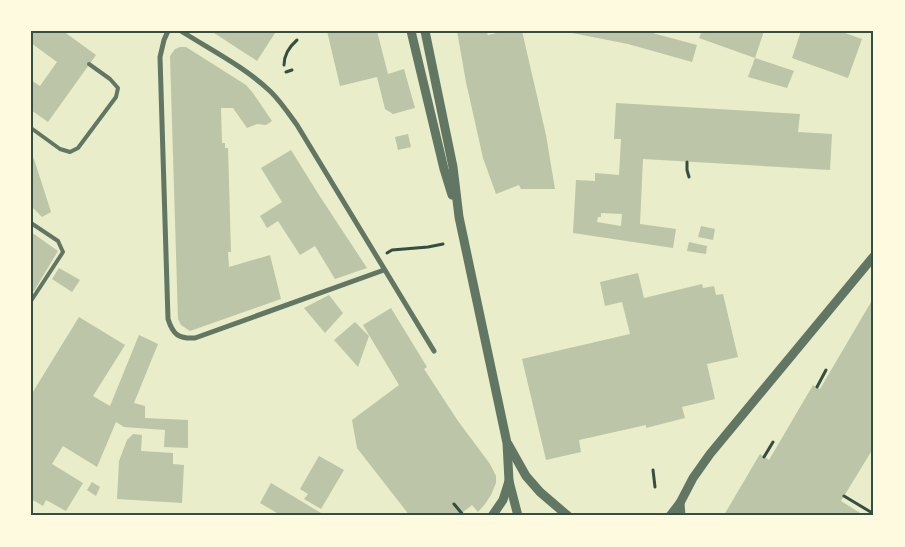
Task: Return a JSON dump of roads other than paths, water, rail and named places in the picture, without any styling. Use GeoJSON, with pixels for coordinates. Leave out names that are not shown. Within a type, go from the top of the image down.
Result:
{"type":"FeatureCollection","features":[{"type":"Feature","properties":{"kind":"street"},"geometry":{"type":"LineString","coordinates":[[168,31],[160,57],[168,319],[171,329],[185,339],[195,338],[384,270]]}},
{"type":"Feature","properties":{"kind":"street"},"geometry":{"type":"LineString","coordinates":[[181,31],[254,78],[281,103],[298,125],[434,351]]}},
{"type":"Feature","properties":{"kind":"street"},"geometry":{"type":"LineString","coordinates":[[411,31],[444,169],[459,217]]}},
{"type":"Feature","properties":{"kind":"street"},"geometry":{"type":"LineString","coordinates":[[425,31],[453,167],[459,217],[507,443],[510,481],[518,516]]}},
{"type":"Feature","properties":{"kind":"street"},"geometry":{"type":"LineString","coordinates":[[670,516],[710,454],[874,256]]}},
{"type":"Feature","properties":{"kind":"street"},"geometry":{"type":"LineString","coordinates":[[507,443],[526,476],[540,492],[568,516]]}},
{"type":"Feature","properties":{"kind":"street"},"geometry":{"type":"LineString","coordinates":[[492,516],[503,500],[510,481]]}},
{"type":"Feature","properties":{"kind":"street"},"geometry":{"type":"LineString","coordinates":[[680,503],[682,516]]}},
{"type":"Feature","properties":{"kind":"lane"},"geometry":{"type":"LineString","coordinates":[[31,128],[60,148],[70,152],[78,148],[116,97],[118,88],[110,79],[89,64]]}},
{"type":"Feature","properties":{"kind":"lane"},"geometry":{"type":"LineString","coordinates":[[31,223],[58,241],[63,252],[31,301]]}}]}
